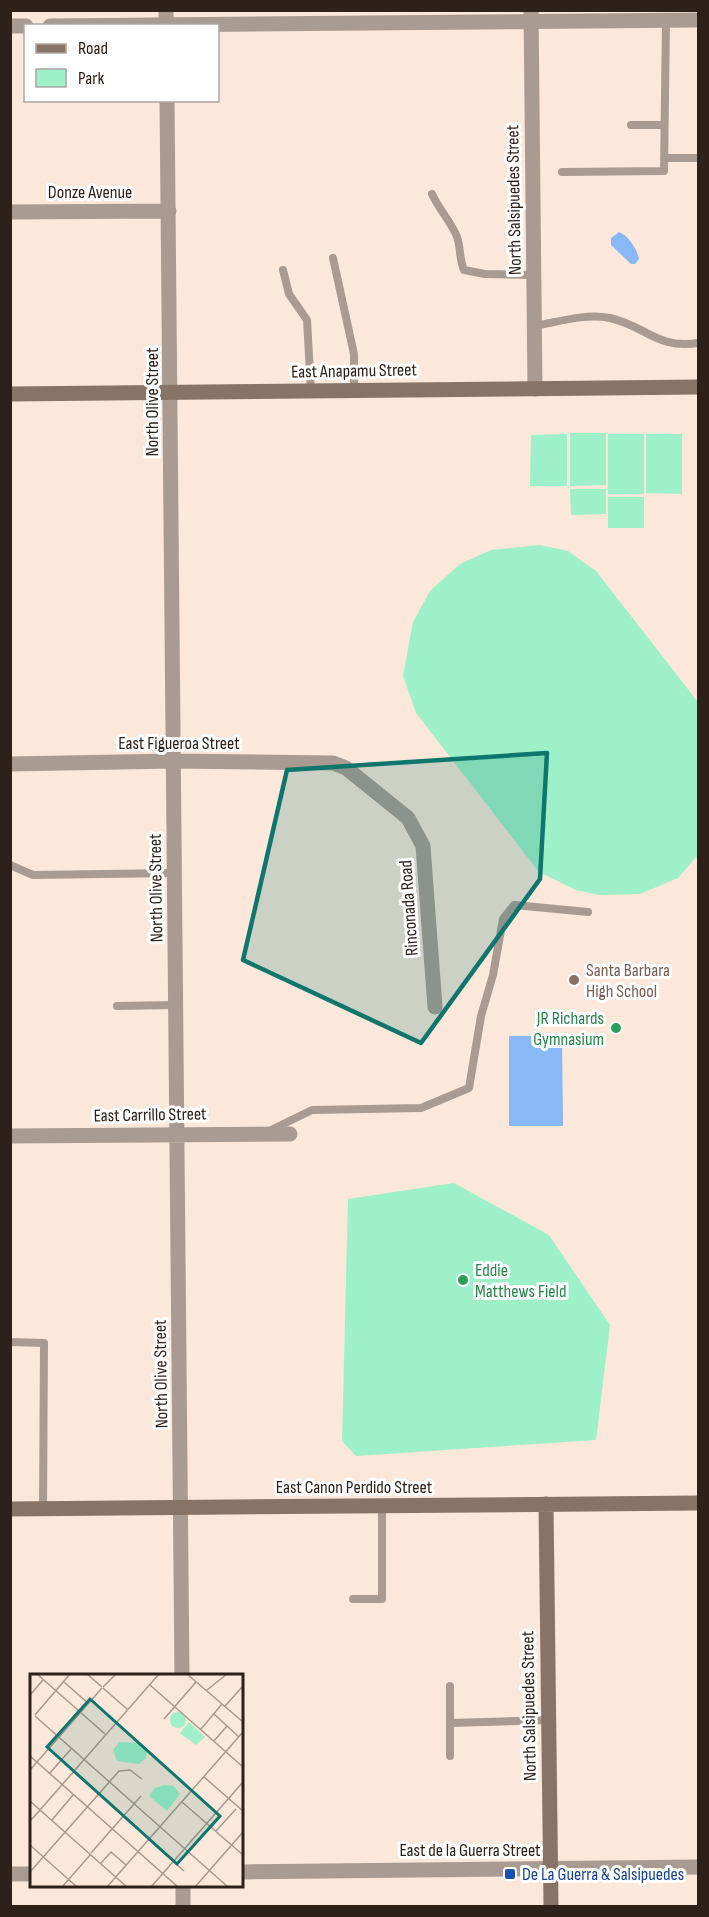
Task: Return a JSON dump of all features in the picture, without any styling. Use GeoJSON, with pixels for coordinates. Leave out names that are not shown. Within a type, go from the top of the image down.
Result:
{"type":"FeatureCollection","features":[{"type":"Feature","properties":{"kind":"street"},"geometry":{"type":"LineString","coordinates":[[89,24],[355,16],[663,17],[699,20]]}},
{"type":"Feature","properties":{"kind":"street","name":"North Salsipuedes Street"},"geometry":{"type":"LineString","coordinates":[[531,16],[535,389]]}},
{"type":"Feature","properties":{"kind":"street","name":"North Olive Street"},"geometry":{"type":"LineString","coordinates":[[168,102],[182,1674]]}},
{"type":"Feature","properties":{"kind":"street","name":"Donze Avenue"},"geometry":{"type":"LineString","coordinates":[[10,212],[169,211]]}},
{"type":"Feature","properties":{"kind":"street","name":"East Anapamu Street"},"geometry":{"type":"LineString","coordinates":[[10,394],[699,387]]}},
{"type":"Feature","properties":{"kind":"street","name":"East Figueroa Street"},"geometry":{"type":"LineString","coordinates":[[10,764],[174,761],[333,763],[346,768]]}},
{"type":"Feature","properties":{"kind":"street","name":"Rinconada Road"},"geometry":{"type":"LineString","coordinates":[[346,768],[408,818],[423,846],[435,1007]]}},
{"type":"Feature","properties":{"kind":"street","name":"East Carrillo Street"},"geometry":{"type":"LineString","coordinates":[[10,1136],[290,1134]]}},
{"type":"Feature","properties":{"kind":"street","name":"East Canon Perdido Street"},"geometry":{"type":"LineString","coordinates":[[10,1509],[699,1503]]}},
{"type":"Feature","properties":{"kind":"street","name":"North Salsipuedes Street"},"geometry":{"type":"LineString","coordinates":[[546,1504],[551,1906]]}},
{"type":"Feature","properties":{"kind":"street","name":"East de la Guerra Street"},"geometry":{"type":"LineString","coordinates":[[243,1872],[699,1867]]}},
{"type":"Feature","properties":{"kind":"street"},"geometry":{"type":"LineString","coordinates":[[10,1874],[30,1874]]}},
{"type":"Feature","properties":{"kind":"street"},"geometry":{"type":"LineString","coordinates":[[183,1887],[183,1906]]}},
{"type":"Feature","properties":{"kind":"lane"},"geometry":{"type":"LineString","coordinates":[[562,172],[664,171],[663,17]]}},
{"type":"Feature","properties":{"kind":"lane"},"geometry":{"type":"LineString","coordinates":[[631,125],[664,125]]}},
{"type":"Feature","properties":{"kind":"lane"},"geometry":{"type":"LineString","coordinates":[[664,158],[699,158]]}},
{"type":"Feature","properties":{"kind":"lane"},"geometry":{"type":"LineString","coordinates":[[432,194],[457,236],[459,260],[464,270],[485,274],[534,274]]}},
{"type":"Feature","properties":{"kind":"lane"},"geometry":{"type":"LineString","coordinates":[[333,258],[354,354],[354,391]]}},
{"type":"Feature","properties":{"kind":"lane"},"geometry":{"type":"LineString","coordinates":[[283,270],[289,294],[307,321],[311,391]]}},
{"type":"Feature","properties":{"kind":"lane"},"geometry":{"type":"LineString","coordinates":[[534,326],[588,317],[606,317],[621,321],[663,342],[678,346],[699,343]]}},
{"type":"Feature","properties":{"kind":"lane"},"geometry":{"type":"LineString","coordinates":[[10,865],[33,875],[175,873]]}},
{"type":"Feature","properties":{"kind":"lane"},"geometry":{"type":"LineString","coordinates":[[264,1134],[312,1110],[421,1108],[469,1088],[481,1016],[493,975],[503,919],[514,905],[588,912]]}},
{"type":"Feature","properties":{"kind":"lane"},"geometry":{"type":"LineString","coordinates":[[117,1006],[176,1005]]}},
{"type":"Feature","properties":{"kind":"lane"},"geometry":{"type":"LineString","coordinates":[[10,1342],[44,1342],[43,1509]]}},
{"type":"Feature","properties":{"kind":"lane"},"geometry":{"type":"LineString","coordinates":[[353,1599],[382,1599],[382,1506]]}},
{"type":"Feature","properties":{"kind":"lane"},"geometry":{"type":"LineString","coordinates":[[450,1686],[450,1756]]}},
{"type":"Feature","properties":{"kind":"lane"},"geometry":{"type":"LineString","coordinates":[[450,1723],[549,1720]]}},
{"type":"Feature","properties":{"kind":"highlighted area"},"geometry":{"type":"Polygon","coordinates":[[[547,753],[540,879],[421,1043],[243,960],[287,770],[547,753]]]}},
{"type":"Feature","properties":{"kind":"green space"},"geometry":{"type":"Polygon","coordinates":[[[570,433],[606,433],[606,485],[570,486],[570,433]]]}},
{"type":"Feature","properties":{"kind":"green space"},"geometry":{"type":"Polygon","coordinates":[[[567,434],[567,486],[530,486],[531,435],[567,434]]]}},
{"type":"Feature","properties":{"kind":"green space"},"geometry":{"type":"Polygon","coordinates":[[[608,434],[644,434],[644,494],[608,494],[608,434]]]}},
{"type":"Feature","properties":{"kind":"green space"},"geometry":{"type":"Polygon","coordinates":[[[646,434],[682,434],[682,494],[646,493],[646,434]]]}},
{"type":"Feature","properties":{"kind":"green space"},"geometry":{"type":"Polygon","coordinates":[[[570,489],[606,489],[606,514],[571,515],[570,489]]]}},
{"type":"Feature","properties":{"kind":"green space"},"geometry":{"type":"Polygon","coordinates":[[[608,497],[644,497],[644,528],[608,528],[608,497]]]}},
{"type":"Feature","properties":{"kind":"green space"},"geometry":{"type":"Polygon","coordinates":[[[540,545],[568,551],[596,571],[698,702],[698,855],[678,878],[640,894],[600,895],[576,890],[539,872],[416,713],[403,676],[413,622],[430,591],[460,564],[491,550],[540,545]]]}},
{"type":"Feature","properties":{"kind":"green space","name":"Eddie Matthews Field"},"geometry":{"type":"Polygon","coordinates":[[[454,1183],[549,1235],[610,1325],[596,1440],[356,1456],[342,1441],[348,1199],[454,1183]]]}},
{"type":"Feature","properties":{"kind":"water"},"geometry":{"type":"Polygon","coordinates":[[[619,232],[629,239],[636,251],[639,259],[635,264],[631,264],[611,245],[611,238],[619,232]]]}},
{"type":"Feature","properties":{"kind":"water"},"geometry":{"type":"Polygon","coordinates":[[[509,1036],[562,1036],[563,1126],[509,1126],[509,1036]]]}},
{"type":"Feature","properties":{"kind":"place","name":"Santa Barbara High School"},"geometry":{"type":"Point","coordinates":[574,980]}},
{"type":"Feature","properties":{"kind":"place","name":"JR Richards Gymnasium"},"geometry":{"type":"Point","coordinates":[616,1028]}},
{"type":"Feature","properties":{"kind":"place","name":"Eddie Matthews Field"},"geometry":{"type":"Point","coordinates":[463,1280]}},
{"type":"Feature","properties":{"kind":"place","name":"De La Guerra & Salsipuedes"},"geometry":{"type":"Point","coordinates":[510,1874]}}]}
